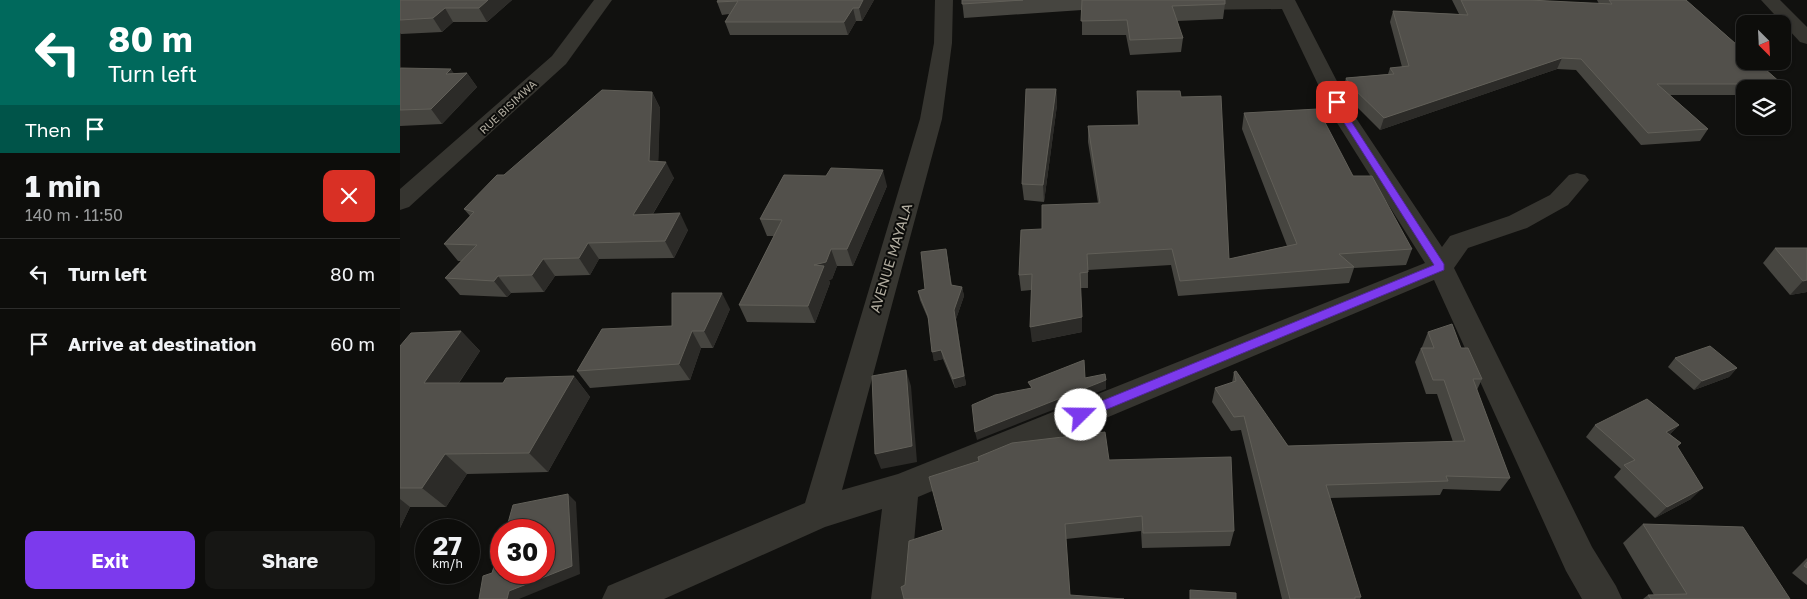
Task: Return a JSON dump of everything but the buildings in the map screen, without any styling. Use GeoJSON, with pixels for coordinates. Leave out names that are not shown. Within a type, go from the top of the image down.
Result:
{"type":"FeatureCollection","features":[{"type":"Feature","properties":{"kind":"street","name":"RUE BISIMWA"},"geometry":{"type":"LineString","coordinates":[[400,202],[559,60],[602,0]]}},
{"type":"Feature","properties":{"kind":"street","name":"AVENUE MAYALA"},"geometry":{"type":"LineString","coordinates":[[819,512],[872,322],[903,220],[919,155],[931,119],[943,43],[944,0]]}},
{"type":"Feature","properties":{"kind":"street"},"geometry":{"type":"LineString","coordinates":[[1770,0],[1807,38]]}},
{"type":"Feature","properties":{"kind":"street"},"geometry":{"type":"LineString","coordinates":[[1189,5],[1287,2],[1345,118],[1441,267],[1579,559],[1603,599]]}},
{"type":"Feature","properties":{"kind":"street"},"geometry":{"type":"LineString","coordinates":[[621,599],[819,512],[902,488],[1441,267],[1459,242],[1518,222],[1559,200],[1577,180]]}},
{"type":"Feature","properties":{"kind":"street"},"geometry":{"type":"LineString","coordinates":[[890,599],[902,488]]}},
{"type":"Feature","properties":{"kind":"route"},"geometry":{"type":"LineString","coordinates":[[1081,415],[1441,267],[1345,118],[1337,102]]}}]}
